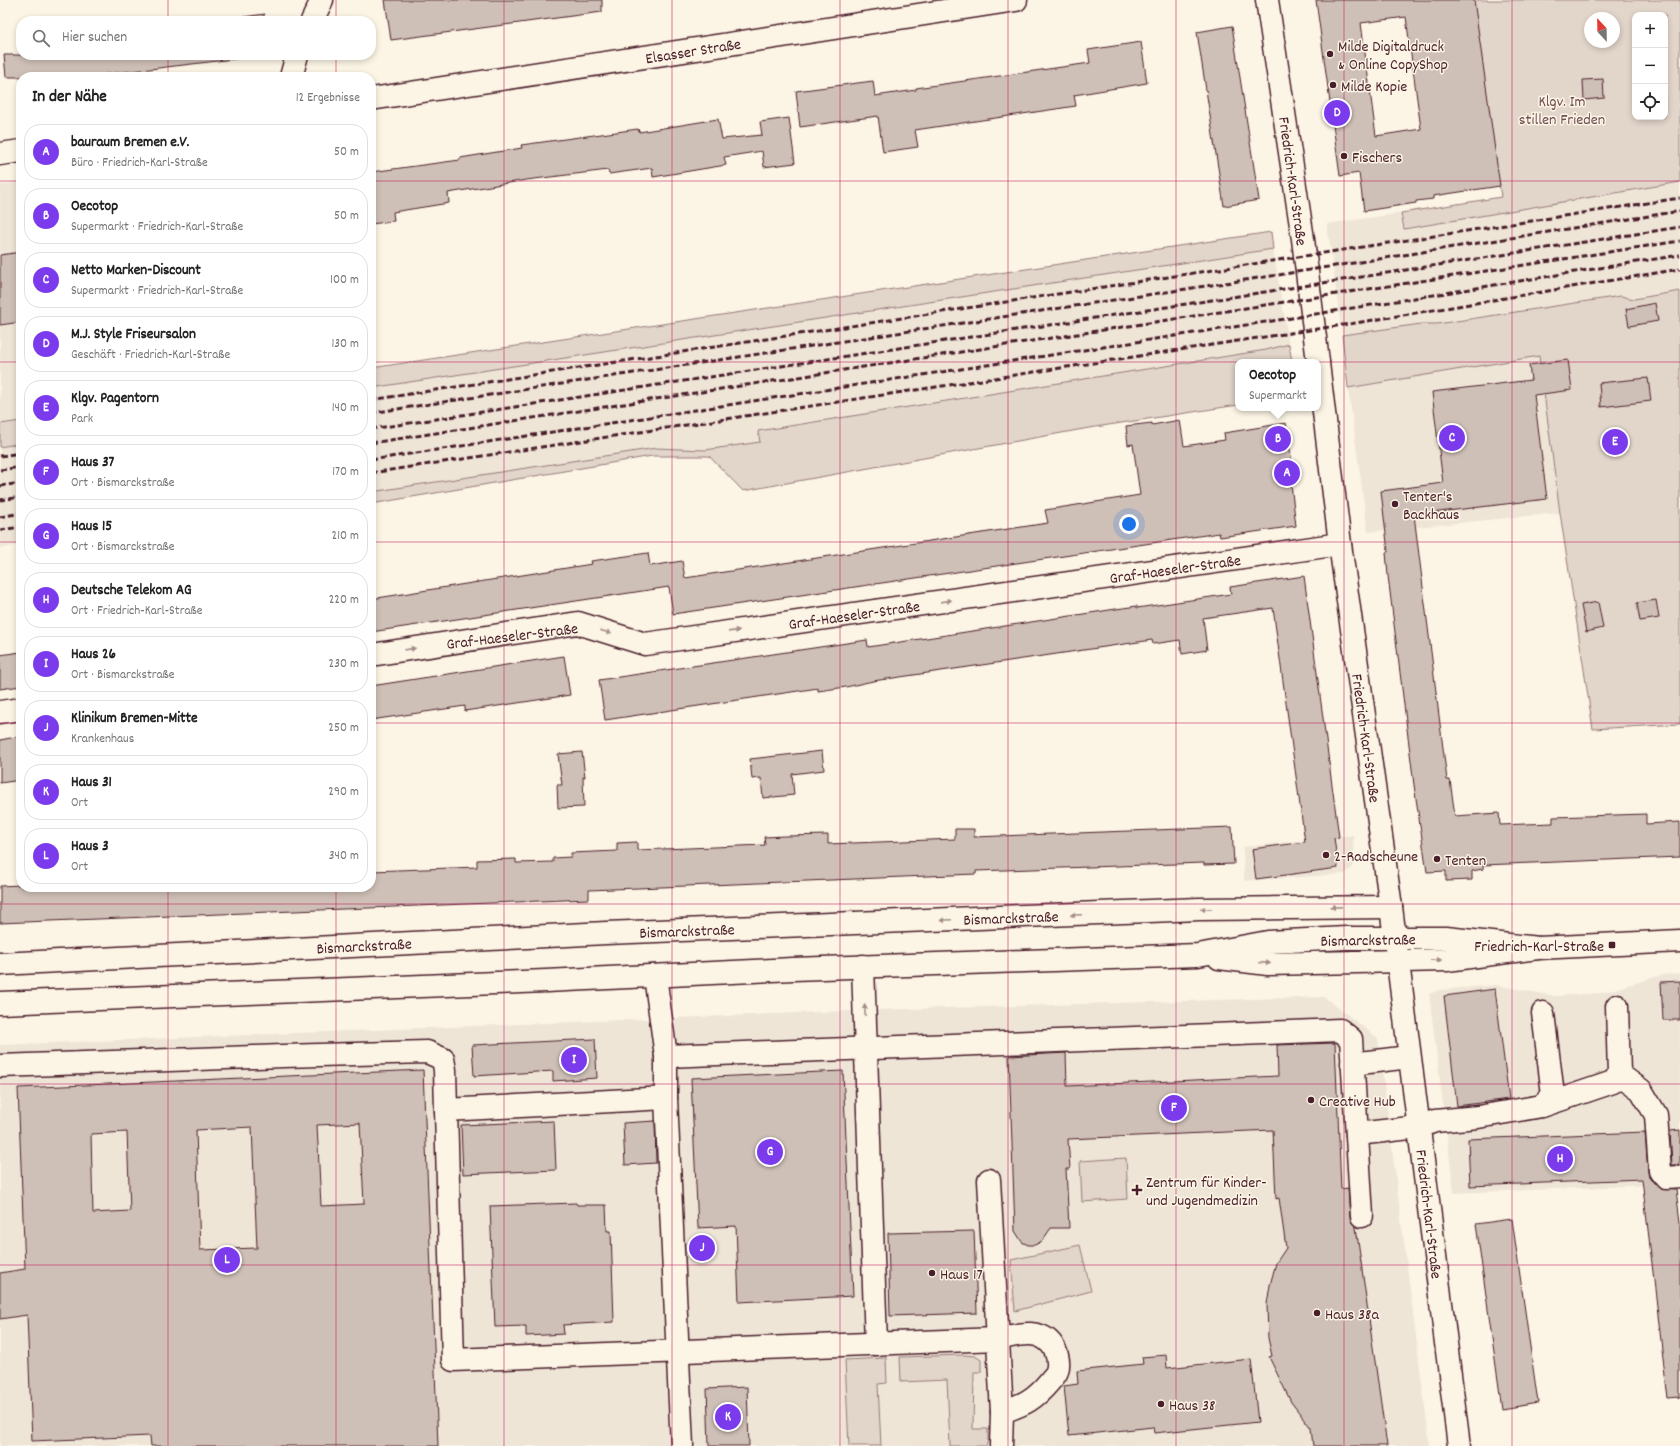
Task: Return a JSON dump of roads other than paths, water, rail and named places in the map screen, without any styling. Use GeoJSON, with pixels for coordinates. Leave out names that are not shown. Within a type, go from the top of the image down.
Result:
{"type":"FeatureCollection","features":[{"type":"Feature","properties":{"kind":"street"},"geometry":{"type":"LineString","coordinates":[[314,16],[322,0]]}},
{"type":"Feature","properties":{"kind":"street","name":"Elsasser Straße"},"geometry":{"type":"LineString","coordinates":[[376,98],[1016,0]]}},
{"type":"Feature","properties":{"kind":"street","name":"Friedrich-Karl-Straße"},"geometry":{"type":"LineString","coordinates":[[1267,0],[1303,239],[1318,359]]}},
{"type":"Feature","properties":{"kind":"street"},"geometry":{"type":"LineString","coordinates":[[292,72],[296,60]]}},
{"type":"Feature","properties":{"kind":"street"},"geometry":{"type":"LineString","coordinates":[[0,154],[16,152]]}},
{"type":"Feature","properties":{"kind":"street","name":"Friedrich-Karl-Straße"},"geometry":{"type":"LineString","coordinates":[[1321,388],[1383,907],[1394,937],[1398,962],[1460,1446]]}},
{"type":"Feature","properties":{"kind":"street","name":"Graf-Haeseler-Straße"},"geometry":{"type":"LineString","coordinates":[[376,654],[578,623],[644,644],[1340,544]]}},
{"type":"Feature","properties":{"kind":"street"},"geometry":{"type":"LineString","coordinates":[[0,712],[16,710]]}},
{"type":"Feature","properties":{"kind":"street","name":"Bismarckstraße"},"geometry":{"type":"LineString","coordinates":[[0,964],[606,933],[1199,909],[1383,907]]}},
{"type":"Feature","properties":{"kind":"street","name":"Bismarckstraße"},"geometry":{"type":"LineString","coordinates":[[0,1003],[863,966],[1198,955],[1268,942],[1394,937],[1452,938],[1538,948]]}},
{"type":"Feature","properties":{"kind":"street","name":"Bismarckstraße"},"geometry":{"type":"LineString","coordinates":[[1198,955],[1268,964],[1398,962],[1455,960],[1538,948],[1680,941]]}},
{"type":"Feature","properties":{"kind":"street"},"geometry":{"type":"LineString","coordinates":[[863,966],[876,1344]]}},
{"type":"Feature","properties":{"kind":"street"},"geometry":{"type":"LineString","coordinates":[[655,976],[666,1056],[666,1098],[676,1351],[682,1446]]}},
{"type":"Feature","properties":{"kind":"street"},"geometry":{"type":"LineString","coordinates":[[1357,1134],[1419,1127],[1435,1121],[1478,1117],[1542,1106],[1613,1082],[1619,1074],[1617,1006]]}},
{"type":"Feature","properties":{"kind":"street"},"geometry":{"type":"LineString","coordinates":[[1542,1106],[1553,1095],[1543,1013]]}},
{"type":"Feature","properties":{"kind":"street"},"geometry":{"type":"LineString","coordinates":[[666,1056],[1340,1030],[1351,1039],[1362,1216]]}},
{"type":"Feature","properties":{"kind":"street"},"geometry":{"type":"LineString","coordinates":[[0,1066],[427,1052],[442,1059],[445,1070],[453,1360],[998,1339],[1032,1333],[1047,1338],[1058,1357],[1057,1372],[1038,1395],[1022,1405],[1002,1412]]}},
{"type":"Feature","properties":{"kind":"street"},"geometry":{"type":"LineString","coordinates":[[1352,1064],[1409,1057]]}},
{"type":"Feature","properties":{"kind":"street"},"geometry":{"type":"LineString","coordinates":[[1619,1074],[1641,1090],[1656,1115],[1660,1171],[1666,1178],[1680,1177]]}},
{"type":"Feature","properties":{"kind":"street"},"geometry":{"type":"LineString","coordinates":[[446,1110],[666,1098]]}},
{"type":"Feature","properties":{"kind":"street"},"geometry":{"type":"LineString","coordinates":[[989,1180],[1002,1412],[1001,1446]]}},
{"type":"Feature","properties":{"kind":"railway"},"geometry":{"type":"LineString","coordinates":[[376,399],[1680,198]]}},
{"type":"Feature","properties":{"kind":"railway"},"geometry":{"type":"LineString","coordinates":[[376,412],[1278,275],[1680,211]]}},
{"type":"Feature","properties":{"kind":"railway"},"geometry":{"type":"LineString","coordinates":[[376,428],[1680,227]]}},
{"type":"Feature","properties":{"kind":"railway"},"geometry":{"type":"LineString","coordinates":[[376,442],[1680,241]]}},
{"type":"Feature","properties":{"kind":"railway"},"geometry":{"type":"LineString","coordinates":[[376,459],[1285,319],[1680,255]]}},
{"type":"Feature","properties":{"kind":"railway"},"geometry":{"type":"LineString","coordinates":[[376,472],[1343,325],[1680,269]]}},
{"type":"Feature","properties":{"kind":"railway"},"geometry":{"type":"LineString","coordinates":[[0,456],[16,454]]}},
{"type":"Feature","properties":{"kind":"railway"},"geometry":{"type":"LineString","coordinates":[[0,470],[16,468]]}},
{"type":"Feature","properties":{"kind":"railway"},"geometry":{"type":"LineString","coordinates":[[0,486],[16,484]]}},
{"type":"Feature","properties":{"kind":"railway"},"geometry":{"type":"LineString","coordinates":[[0,500],[16,498]]}},
{"type":"Feature","properties":{"kind":"railway"},"geometry":{"type":"LineString","coordinates":[[0,517],[16,514]]}},
{"type":"Feature","properties":{"kind":"railway"},"geometry":{"type":"LineString","coordinates":[[0,530],[16,528]]}},
{"type":"Feature","properties":{"kind":"place","name":"Milde Digitaldruck & Online CopyShop"},"geometry":{"type":"Point","coordinates":[1330,54]}},
{"type":"Feature","properties":{"kind":"place","name":"Milde Kopie"},"geometry":{"type":"Point","coordinates":[1333,85]}},
{"type":"Feature","properties":{"kind":"place","name":"M.J. Style Friseursalon"},"geometry":{"type":"Point","coordinates":[1337,113]}},
{"type":"Feature","properties":{"kind":"place","name":"Fischers"},"geometry":{"type":"Point","coordinates":[1344,156]}},
{"type":"Feature","properties":{"kind":"place","name":"Netto Marken-Discount"},"geometry":{"type":"Point","coordinates":[1452,438]}},
{"type":"Feature","properties":{"kind":"place","name":"Oecotop"},"geometry":{"type":"Point","coordinates":[1278,439]}},
{"type":"Feature","properties":{"kind":"place","name":"Klgv. Pagentorn"},"geometry":{"type":"Point","coordinates":[1615,442]}},
{"type":"Feature","properties":{"kind":"place","name":"bauraum Bremen e.V."},"geometry":{"type":"Point","coordinates":[1287,473]}},
{"type":"Feature","properties":{"kind":"place","name":"Tenter's Backhaus"},"geometry":{"type":"Point","coordinates":[1395,504]}},
{"type":"Feature","properties":{"kind":"place","name":"2-Radscheune"},"geometry":{"type":"Point","coordinates":[1326,855]}},
{"type":"Feature","properties":{"kind":"place","name":"Tenten"},"geometry":{"type":"Point","coordinates":[1437,859]}},
{"type":"Feature","properties":{"kind":"place","name":"Friedrich-Karl-Straße"},"geometry":{"type":"Point","coordinates":[1612,945]}},
{"type":"Feature","properties":{"kind":"place","name":"Haus 26"},"geometry":{"type":"Point","coordinates":[574,1060]}},
{"type":"Feature","properties":{"kind":"place","name":"Creative Hub"},"geometry":{"type":"Point","coordinates":[1311,1100]}},
{"type":"Feature","properties":{"kind":"place","name":"Haus 37"},"geometry":{"type":"Point","coordinates":[1174,1108]}},
{"type":"Feature","properties":{"kind":"place","name":"Haus 15"},"geometry":{"type":"Point","coordinates":[770,1152]}},
{"type":"Feature","properties":{"kind":"place","name":"Deutsche Telekom AG"},"geometry":{"type":"Point","coordinates":[1560,1159]}},
{"type":"Feature","properties":{"kind":"place","name":"Zentrum für Kinder- und Jugendmedizin"},"geometry":{"type":"Point","coordinates":[1137,1190]}},
{"type":"Feature","properties":{"kind":"place","name":"Klinikum Bremen-Mitte"},"geometry":{"type":"Point","coordinates":[702,1248]}},
{"type":"Feature","properties":{"kind":"place","name":"Haus 3"},"geometry":{"type":"Point","coordinates":[227,1260]}},
{"type":"Feature","properties":{"kind":"place","name":"Haus 17"},"geometry":{"type":"Point","coordinates":[932,1273]}},
{"type":"Feature","properties":{"kind":"place","name":"Haus 38a"},"geometry":{"type":"Point","coordinates":[1317,1313]}},
{"type":"Feature","properties":{"kind":"place","name":"Haus 38"},"geometry":{"type":"Point","coordinates":[1161,1404]}},
{"type":"Feature","properties":{"kind":"place","name":"Haus 31"},"geometry":{"type":"Point","coordinates":[728,1417]}},
{"type":"Feature","properties":{"kind":"park label","name":"Klgv. Im stillen Frieden"},"geometry":{"type":"Point","coordinates":[1562,109]}}]}
